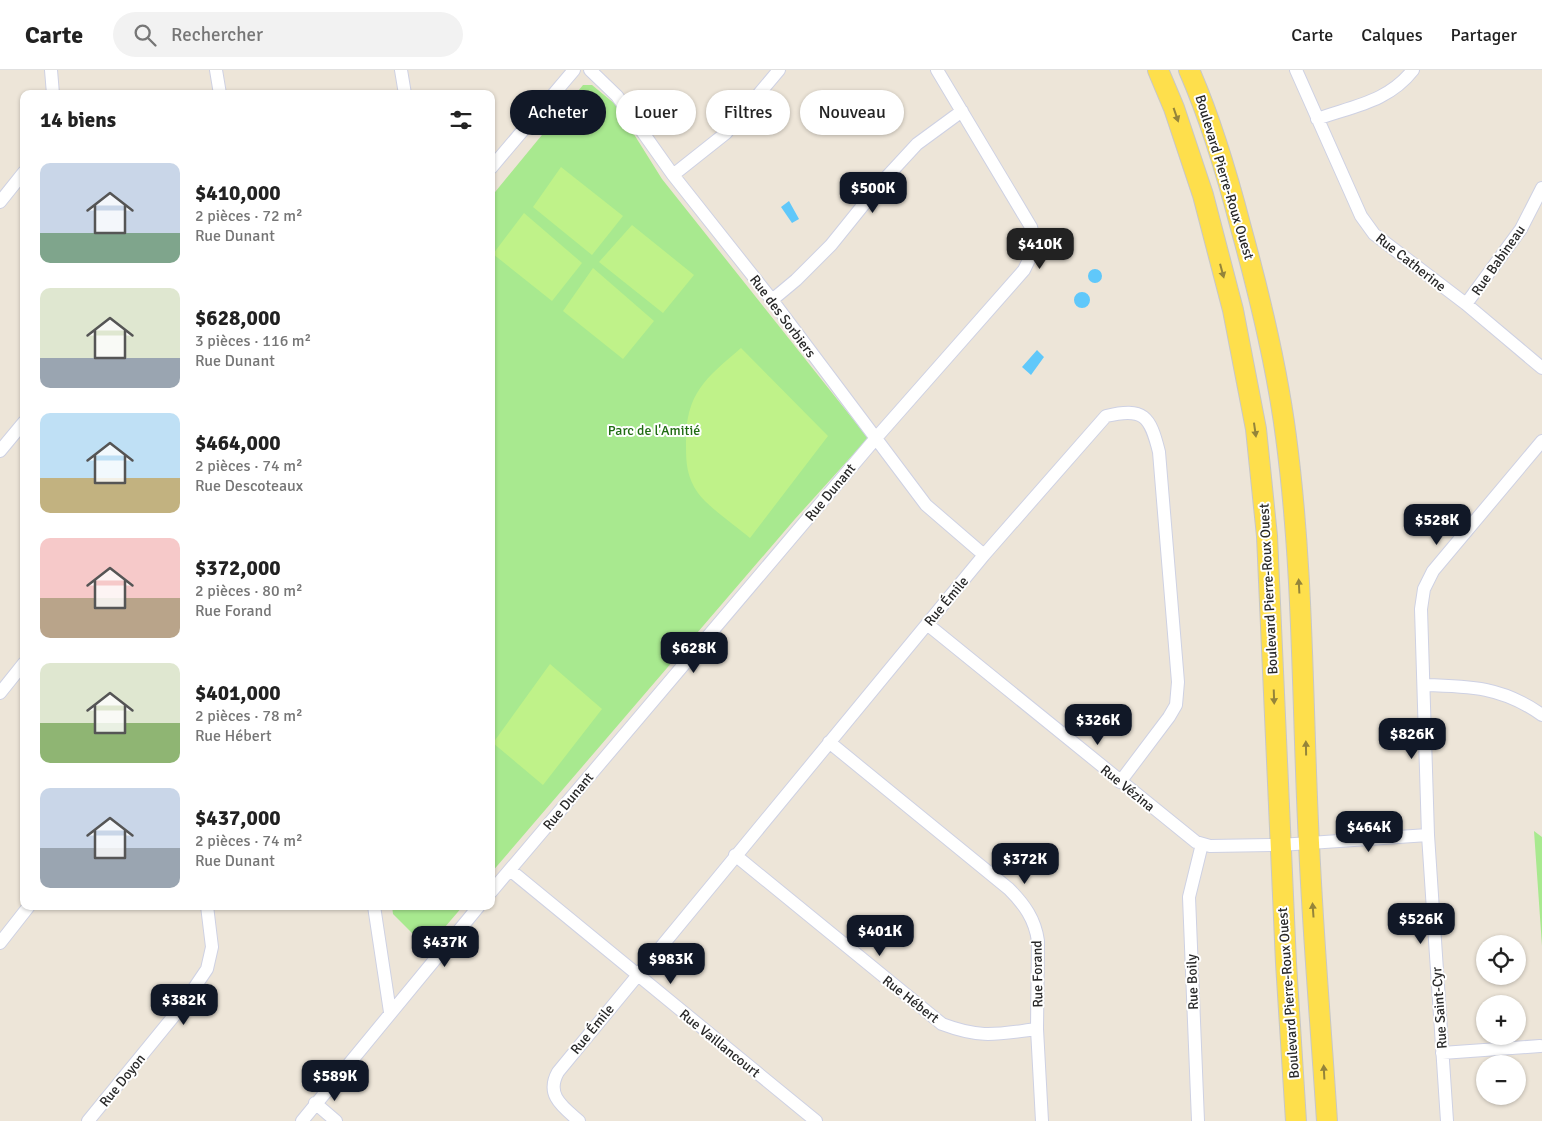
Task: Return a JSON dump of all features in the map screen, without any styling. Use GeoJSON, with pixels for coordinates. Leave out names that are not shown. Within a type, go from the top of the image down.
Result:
{"type":"FeatureCollection","features":[{"type":"Feature","properties":{"kind":"main road","name":"Boulevard Pierre-Roux Ouest"},"geometry":{"type":"LineString","coordinates":[[1158,70],[1174,108],[1203,195],[1233,310],[1256,430],[1267,536],[1280,845],[1296,1121]]}},
{"type":"Feature","properties":{"kind":"main road","name":"Boulevard Pierre-Roux Ouest"},"geometry":{"type":"LineString","coordinates":[[1189,70],[1200,96],[1231,189],[1262,302],[1286,436],[1296,531],[1304,670],[1309,843],[1327,1121]]}},
{"type":"Feature","properties":{"kind":"street"},"geometry":{"type":"LineString","coordinates":[[51,70],[53,90]]}},
{"type":"Feature","properties":{"kind":"street"},"geometry":{"type":"LineString","coordinates":[[216,70],[219,90]]}},
{"type":"Feature","properties":{"kind":"street"},"geometry":{"type":"LineString","coordinates":[[401,70],[404,90]]}},
{"type":"Feature","properties":{"kind":"street"},"geometry":{"type":"LineString","coordinates":[[495,163],[574,70]]}},
{"type":"Feature","properties":{"kind":"street","name":"Rue des Sorbiers"},"geometry":{"type":"LineString","coordinates":[[590,70],[617,96],[673,175],[772,300],[926,505],[984,555]]}},
{"type":"Feature","properties":{"kind":"street"},"geometry":{"type":"LineString","coordinates":[[673,175],[726,133],[779,70]]}},
{"type":"Feature","properties":{"kind":"street","name":"Rue Dunant"},"geometry":{"type":"LineString","coordinates":[[495,887],[876,438],[1024,270],[1034,251],[1034,239],[1027,219],[937,70]]}},
{"type":"Feature","properties":{"kind":"street","name":"Rue Catherine"},"geometry":{"type":"LineString","coordinates":[[1296,70],[1361,216],[1374,234],[1466,304],[1542,368]]}},
{"type":"Feature","properties":{"kind":"street"},"geometry":{"type":"LineString","coordinates":[[1317,119],[1387,95],[1400,85],[1412,70]]}},
{"type":"Feature","properties":{"kind":"street"},"geometry":{"type":"LineString","coordinates":[[772,300],[796,280],[831,245],[880,183],[917,144],[962,111]]}},
{"type":"Feature","properties":{"kind":"street"},"geometry":{"type":"LineString","coordinates":[[0,202],[20,177]]}},
{"type":"Feature","properties":{"kind":"street","name":"Rue Babineau"},"geometry":{"type":"LineString","coordinates":[[1466,304],[1521,229],[1542,188]]}},
{"type":"Feature","properties":{"kind":"street","name":"Rue Émile"},"geometry":{"type":"LineString","coordinates":[[580,1121],[559,1104],[553,1092],[553,1080],[636,974],[984,555],[1106,416],[1134,413],[1146,419],[1153,428],[1158,452],[1178,696],[1176,705],[1163,727],[1120,782]]}},
{"type":"Feature","properties":{"kind":"street"},"geometry":{"type":"LineString","coordinates":[[0,451],[20,427]]}},
{"type":"Feature","properties":{"kind":"street","name":"Rue Saint-Cyr"},"geometry":{"type":"LineString","coordinates":[[1447,1121],[1428,835],[1421,609],[1424,589],[1434,572],[1542,441]]}},
{"type":"Feature","properties":{"kind":"street","name":"Rue Vézina"},"geometry":{"type":"LineString","coordinates":[[927,624],[1173,825],[1202,844],[1210,846],[1280,845],[1428,835]]}},
{"type":"Feature","properties":{"kind":"street"},"geometry":{"type":"LineString","coordinates":[[0,693],[19,680]]}},
{"type":"Feature","properties":{"kind":"street"},"geometry":{"type":"LineString","coordinates":[[1424,685],[1470,686],[1501,693],[1523,702],[1542,715]]}},
{"type":"Feature","properties":{"kind":"street","name":"Rue Forand"},"geometry":{"type":"LineString","coordinates":[[829,742],[1009,888],[1025,905],[1036,929],[1038,941],[1038,1029],[1042,1121]]}},
{"type":"Feature","properties":{"kind":"street","name":"Rue Boily"},"geometry":{"type":"LineString","coordinates":[[1198,1121],[1189,897],[1202,844]]}},
{"type":"Feature","properties":{"kind":"street","name":"Rue Hébert"},"geometry":{"type":"LineString","coordinates":[[735,855],[942,1024],[966,1033],[983,1035],[1038,1029]]}},
{"type":"Feature","properties":{"kind":"street","name":"Rue Vaillancourt"},"geometry":{"type":"LineString","coordinates":[[510,870],[816,1121]]}},
{"type":"Feature","properties":{"kind":"street"},"geometry":{"type":"LineString","coordinates":[[0,943],[26,910]]}},
{"type":"Feature","properties":{"kind":"street","name":"Rue Doyon"},"geometry":{"type":"LineString","coordinates":[[88,1121],[182,1006],[207,969],[212,947],[207,910]]}},
{"type":"Feature","properties":{"kind":"street"},"geometry":{"type":"LineString","coordinates":[[375,910],[390,1012]]}},
{"type":"Feature","properties":{"kind":"street"},"geometry":{"type":"LineString","coordinates":[[302,1121],[476,910]]}},
{"type":"Feature","properties":{"kind":"street"},"geometry":{"type":"LineString","coordinates":[[1442,1053],[1540,1046]]}},
{"type":"Feature","properties":{"kind":"street"},"geometry":{"type":"LineString","coordinates":[[315,1103],[336,1121]]}},
{"type":"Feature","properties":{"kind":"green space","name":"Parc de l'Amitié"},"geometry":{"type":"Polygon","coordinates":[[[583,85],[592,85],[598,90],[579,90],[583,85]]]}},
{"type":"Feature","properties":{"kind":"green space","name":"Parc de l'Amitié"},"geometry":{"type":"Polygon","coordinates":[[[606,97],[616,106],[616,135],[634,135],[662,179],[868,438],[795,519],[495,868],[495,192],[542,135],[606,135],[606,97]]]}},
{"type":"Feature","properties":{"kind":"green space"},"geometry":{"type":"Polygon","coordinates":[[[561,167],[623,216],[592,255],[533,207],[561,167]]]}},
{"type":"Feature","properties":{"kind":"green space"},"geometry":{"type":"Polygon","coordinates":[[[524,213],[582,263],[552,301],[495,256],[495,251],[524,213]]]}},
{"type":"Feature","properties":{"kind":"green space"},"geometry":{"type":"Polygon","coordinates":[[[632,225],[694,275],[663,313],[599,262],[632,225]]]}},
{"type":"Feature","properties":{"kind":"green space"},"geometry":{"type":"Polygon","coordinates":[[[593,268],[654,321],[623,359],[563,311],[593,268]]]}},
{"type":"Feature","properties":{"kind":"green space"},"geometry":{"type":"Polygon","coordinates":[[[741,348],[828,436],[750,538],[715,510],[698,493],[689,476],[686,459],[687,428],[693,401],[707,379],[741,348]]]}},
{"type":"Feature","properties":{"kind":"green space"},"geometry":{"type":"Polygon","coordinates":[[[550,664],[602,709],[543,785],[495,745],[495,740],[550,664]]]}},
{"type":"Feature","properties":{"kind":"green space"},"geometry":{"type":"Polygon","coordinates":[[[1534,831],[1542,837],[1542,946],[1534,831]]]}},
{"type":"Feature","properties":{"kind":"green space"},"geometry":{"type":"Polygon","coordinates":[[[392,910],[460,910],[427,948],[393,914],[392,910]]]}},
{"type":"Feature","properties":{"kind":"water"},"geometry":{"type":"Polygon","coordinates":[[[789,201],[799,219],[792,223],[781,207],[789,201]]]}},
{"type":"Feature","properties":{"kind":"water"},"geometry":{"type":"Polygon","coordinates":[[[1092,269],[1098,269],[1102,276],[1098,283],[1092,283],[1088,279],[1088,273],[1092,269]]]}},
{"type":"Feature","properties":{"kind":"water"},"geometry":{"type":"Polygon","coordinates":[[[1082,292],[1088,294],[1090,300],[1088,306],[1082,308],[1076,306],[1074,300],[1076,294],[1082,292]]]}},
{"type":"Feature","properties":{"kind":"water"},"geometry":{"type":"Polygon","coordinates":[[[1037,350],[1044,357],[1031,375],[1022,367],[1037,350]]]}}]}
